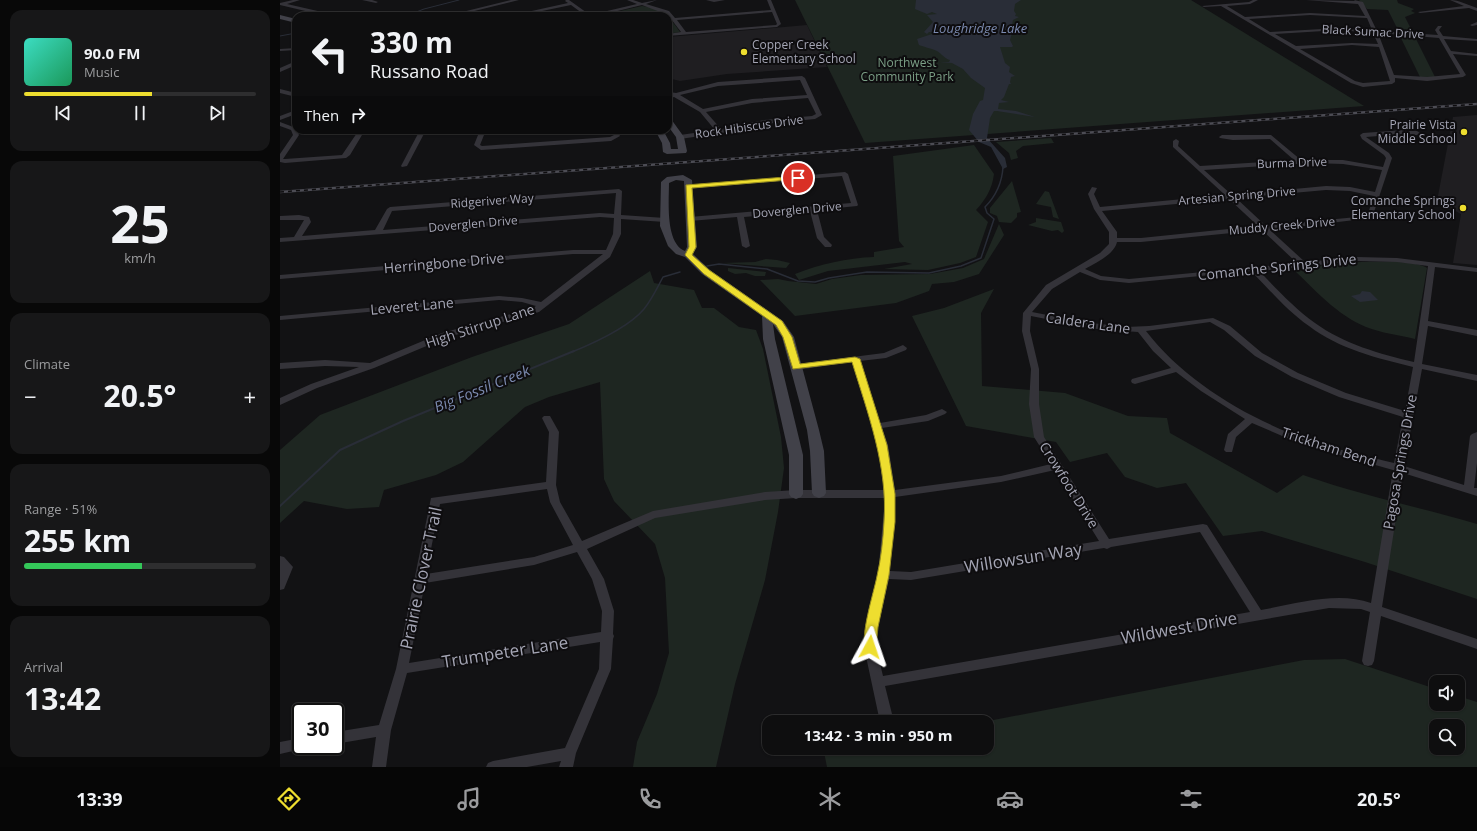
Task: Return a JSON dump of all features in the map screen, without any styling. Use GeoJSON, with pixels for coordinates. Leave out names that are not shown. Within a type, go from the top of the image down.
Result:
{"type":"FeatureCollection","features":[{"type":"Feature","properties":{"kind":"street"},"geometry":{"type":"LineString","coordinates":[[281,4],[298,0]]}},
{"type":"Feature","properties":{"kind":"street"},"geometry":{"type":"LineString","coordinates":[[364,0],[376,2]]}},
{"type":"Feature","properties":{"kind":"street"},"geometry":{"type":"LineString","coordinates":[[465,12],[517,0]]}},
{"type":"Feature","properties":{"kind":"street"},"geometry":{"type":"LineString","coordinates":[[565,0],[583,12]]}},
{"type":"Feature","properties":{"kind":"street"},"geometry":{"type":"LineString","coordinates":[[629,0],[664,10],[666,12]]}},
{"type":"Feature","properties":{"kind":"street"},"geometry":{"type":"LineString","coordinates":[[607,12],[654,0]]}},
{"type":"Feature","properties":{"kind":"street"},"geometry":{"type":"LineString","coordinates":[[708,0],[714,2],[723,0]]}},
{"type":"Feature","properties":{"kind":"street"},"geometry":{"type":"LineString","coordinates":[[672,34],[777,26],[779,24],[769,0]]}},
{"type":"Feature","properties":{"kind":"street"},"geometry":{"type":"LineString","coordinates":[[1204,6],[1250,3],[1256,0]]}},
{"type":"Feature","properties":{"kind":"street"},"geometry":{"type":"LineString","coordinates":[[1222,5],[1359,84],[1392,82],[1392,76],[1374,31],[1368,17],[1358,2],[1308,0]]}},
{"type":"Feature","properties":{"kind":"street"},"geometry":{"type":"LineString","coordinates":[[1452,0],[1477,10]]}},
{"type":"Feature","properties":{"kind":"street"},"geometry":{"type":"LineString","coordinates":[[281,4],[316,12]]}},
{"type":"Feature","properties":{"kind":"street"},"geometry":{"type":"LineString","coordinates":[[531,12],[571,4]]}},
{"type":"Feature","properties":{"kind":"street"},"geometry":{"type":"LineString","coordinates":[[1420,12],[1470,7]]}},
{"type":"Feature","properties":{"kind":"street"},"geometry":{"type":"LineString","coordinates":[[674,19],[774,11]]}},
{"type":"Feature","properties":{"kind":"street"},"geometry":{"type":"LineString","coordinates":[[1245,18],[1310,14],[1368,17]]}},
{"type":"Feature","properties":{"kind":"street"},"geometry":{"type":"LineString","coordinates":[[280,17],[292,20]]}},
{"type":"Feature","properties":{"kind":"street"},"geometry":{"type":"LineString","coordinates":[[674,19],[684,33]]}},
{"type":"Feature","properties":{"kind":"street"},"geometry":{"type":"LineString","coordinates":[[280,23],[292,25]]}},
{"type":"Feature","properties":{"kind":"street"},"geometry":{"type":"LineString","coordinates":[[1392,76],[1427,78],[1463,75],[1437,30],[1440,27]]}},
{"type":"Feature","properties":{"kind":"street","name":"Black Sumac Drive"},"geometry":{"type":"LineString","coordinates":[[1269,33],[1320,29],[1374,31],[1477,40]]}},
{"type":"Feature","properties":{"kind":"street"},"geometry":{"type":"LineString","coordinates":[[1295,48],[1352,44],[1380,46]]}},
{"type":"Feature","properties":{"kind":"street"},"geometry":{"type":"LineString","coordinates":[[280,50],[292,48]]}},
{"type":"Feature","properties":{"kind":"street"},"geometry":{"type":"LineString","coordinates":[[1450,52],[1477,55]]}},
{"type":"Feature","properties":{"kind":"street"},"geometry":{"type":"LineString","coordinates":[[280,65],[290,65]]}},
{"type":"Feature","properties":{"kind":"street"},"geometry":{"type":"LineString","coordinates":[[280,70],[290,65]]}},
{"type":"Feature","properties":{"kind":"street"},"geometry":{"type":"LineString","coordinates":[[672,96],[698,88],[727,83],[802,78],[810,96],[752,101],[702,111]]}},
{"type":"Feature","properties":{"kind":"street"},"geometry":{"type":"LineString","coordinates":[[280,91],[292,94]]}},
{"type":"Feature","properties":{"kind":"street"},"geometry":{"type":"LineString","coordinates":[[672,94],[702,111],[719,131]]}},
{"type":"Feature","properties":{"kind":"street","name":"Rock Hibiscus Drive"},"geometry":{"type":"LineString","coordinates":[[680,136],[719,131],[764,122],[818,116],[810,96]]}},
{"type":"Feature","properties":{"kind":"street"},"geometry":{"type":"LineString","coordinates":[[280,118],[292,114]]}},
{"type":"Feature","properties":{"kind":"street"},"geometry":{"type":"LineString","coordinates":[[280,124],[292,128]]}},
{"type":"Feature","properties":{"kind":"street"},"geometry":{"type":"LineString","coordinates":[[661,134],[666,143],[667,152],[683,151],[680,136],[672,126]]}},
{"type":"Feature","properties":{"kind":"street","name":"Muddy Creek Drive"},"geometry":{"type":"LineString","coordinates":[[1114,240],[1141,240],[1370,217],[1384,169],[1389,158],[1387,154],[1364,138],[1363,135],[1404,132],[1417,133]]}},
{"type":"Feature","properties":{"kind":"street"},"geometry":{"type":"LineString","coordinates":[[280,160],[295,138],[296,134]]}},
{"type":"Feature","properties":{"kind":"street"},"geometry":{"type":"LineString","coordinates":[[280,160],[344,156],[347,155],[360,134]]}},
{"type":"Feature","properties":{"kind":"street"},"geometry":{"type":"LineString","coordinates":[[404,166],[421,134]]}},
{"type":"Feature","properties":{"kind":"street"},"geometry":{"type":"LineString","coordinates":[[481,134],[477,145],[478,147],[611,139],[617,136],[616,134]]}},
{"type":"Feature","properties":{"kind":"street"},"geometry":{"type":"LineString","coordinates":[[1222,137],[1271,137],[1299,161]]}},
{"type":"Feature","properties":{"kind":"street"},"geometry":{"type":"LineString","coordinates":[[1176,141],[1175,146],[1303,264]]}},
{"type":"Feature","properties":{"kind":"street"},"geometry":{"type":"LineString","coordinates":[[280,146],[290,146]]}},
{"type":"Feature","properties":{"kind":"street","name":"Burma Drive"},"geometry":{"type":"LineString","coordinates":[[1199,168],[1299,161],[1333,161],[1384,169]]}},
{"type":"Feature","properties":{"kind":"street","name":"Doverglen Drive"},"geometry":{"type":"LineString","coordinates":[[688,187],[845,174],[855,205],[690,219]]}},
{"type":"Feature","properties":{"kind":"street"},"geometry":{"type":"LineString","coordinates":[[691,258],[692,247],[688,180],[686,178],[672,178],[666,180],[665,220],[670,244],[679,252],[691,258],[706,272],[756,306],[767,316],[782,326],[788,337],[816,441],[820,493]]}},
{"type":"Feature","properties":{"kind":"street"},"geometry":{"type":"LineString","coordinates":[[1027,313],[1049,287],[1108,252],[1114,240],[1111,229],[1101,217],[1091,194],[1094,188]]}},
{"type":"Feature","properties":{"kind":"street","name":"Artesian Spring Drive"},"geometry":{"type":"LineString","coordinates":[[1097,209],[1332,188],[1350,189],[1376,194]]}},
{"type":"Feature","properties":{"kind":"street","name":"High Stirrup Lane"},"geometry":{"type":"LineString","coordinates":[[280,402],[314,386],[371,366],[445,335],[536,310],[607,255],[617,234],[619,191]]}},
{"type":"Feature","properties":{"kind":"street","name":"Ridgeriver Way"},"geometry":{"type":"LineString","coordinates":[[378,232],[390,209],[619,191]]}},
{"type":"Feature","properties":{"kind":"street"},"geometry":{"type":"LineString","coordinates":[[813,209],[821,238],[828,244]]}},
{"type":"Feature","properties":{"kind":"street"},"geometry":{"type":"LineString","coordinates":[[740,214],[746,246]]}},
{"type":"Feature","properties":{"kind":"street","name":"Doverglen Drive"},"geometry":{"type":"LineString","coordinates":[[280,240],[576,216],[600,215],[665,220]]}},
{"type":"Feature","properties":{"kind":"street"},"geometry":{"type":"LineString","coordinates":[[280,218],[307,218],[308,222],[297,238]]}},
{"type":"Feature","properties":{"kind":"street","name":"Herringbone Drive"},"geometry":{"type":"LineString","coordinates":[[280,277],[565,253],[609,252]]}},
{"type":"Feature","properties":{"kind":"street","name":"Comanche Springs Drive"},"geometry":{"type":"LineString","coordinates":[[1079,269],[1100,278],[1129,282],[1361,259],[1392,260],[1477,270]]}},
{"type":"Feature","properties":{"kind":"street","name":"Pagosa Springs Drive"},"geometry":{"type":"LineString","coordinates":[[1368,661],[1375,608],[1398,468],[1425,323],[1432,264]]}},
{"type":"Feature","properties":{"kind":"street"},"geometry":{"type":"LineString","coordinates":[[1253,269],[1298,313],[1320,330],[1351,345],[1418,366],[1477,378]]}},
{"type":"Feature","properties":{"kind":"street","name":"Leveret Lane"},"geometry":{"type":"LineString","coordinates":[[280,318],[499,298],[522,300],[542,305]]}},
{"type":"Feature","properties":{"kind":"street","name":"Caldera Lane"},"geometry":{"type":"LineString","coordinates":[[1027,313],[1082,324],[1118,329],[1140,330],[1210,320],[1220,322],[1252,350],[1280,367],[1323,388],[1356,400],[1408,415]]}},
{"type":"Feature","properties":{"kind":"street","name":"Crowfoot Drive"},"geometry":{"type":"LineString","coordinates":[[1027,313],[1026,331],[1035,369],[1034,404],[1039,437],[1107,545]]}},
{"type":"Feature","properties":{"kind":"street"},"geometry":{"type":"LineString","coordinates":[[767,316],[769,339],[796,455],[796,494]]}},
{"type":"Feature","properties":{"kind":"street"},"geometry":{"type":"LineString","coordinates":[[1425,323],[1477,333]]}},
{"type":"Feature","properties":{"kind":"street","name":"Trickham Bend"},"geometry":{"type":"LineString","coordinates":[[1140,330],[1178,369],[1210,392],[1252,418],[1291,437],[1344,455],[1398,468],[1473,491]]}},
{"type":"Feature","properties":{"kind":"street"},"geometry":{"type":"LineString","coordinates":[[797,367],[886,355],[903,348]]}},
{"type":"Feature","properties":{"kind":"street"},"geometry":{"type":"LineString","coordinates":[[855,359],[878,426],[886,461],[890,494],[884,575],[870,639],[871,655],[885,715]]}},
{"type":"Feature","properties":{"kind":"street"},"geometry":{"type":"LineString","coordinates":[[280,366],[323,362],[353,363],[371,366]]}},
{"type":"Feature","properties":{"kind":"street"},"geometry":{"type":"LineString","coordinates":[[1135,381],[1178,369]]}},
{"type":"Feature","properties":{"kind":"street"},"geometry":{"type":"LineString","coordinates":[[878,426],[928,418],[942,412]]}},
{"type":"Feature","properties":{"kind":"street"},"geometry":{"type":"LineString","coordinates":[[547,418],[554,432],[551,485],[555,502],[598,579],[608,611],[608,636],[605,669],[569,753],[566,767]]}},
{"type":"Feature","properties":{"kind":"street"},"geometry":{"type":"LineString","coordinates":[[1229,450],[1231,436],[1252,418]]}},
{"type":"Feature","properties":{"kind":"street"},"geometry":{"type":"LineString","coordinates":[[1473,491],[1475,436],[1477,435]]}},
{"type":"Feature","properties":{"kind":"street"},"geometry":{"type":"LineString","coordinates":[[420,579],[534,561],[580,547],[653,515],[765,496],[820,493],[890,494],[1001,479],[1058,466]]}},
{"type":"Feature","properties":{"kind":"street","name":"Prairie Clover Trail"},"geometry":{"type":"LineString","coordinates":[[379,767],[384,730],[402,669],[435,501],[551,485]]}},
{"type":"Feature","properties":{"kind":"street","name":"Willowsun Way"},"geometry":{"type":"LineString","coordinates":[[884,575],[911,576],[1107,545],[1203,528],[1257,614]]}},
{"type":"Feature","properties":{"kind":"street"},"geometry":{"type":"LineString","coordinates":[[280,560],[287,568],[280,586]]}},
{"type":"Feature","properties":{"kind":"street","name":"Wildwest Drive"},"geometry":{"type":"LineString","coordinates":[[877,682],[1257,614],[1328,603],[1361,604],[1477,644]]}},
{"type":"Feature","properties":{"kind":"street","name":"Trumpeter Lane"},"geometry":{"type":"LineString","coordinates":[[402,669],[608,636]]}},
{"type":"Feature","properties":{"kind":"street"},"geometry":{"type":"LineString","coordinates":[[344,737],[384,730]]}},
{"type":"Feature","properties":{"kind":"street"},"geometry":{"type":"LineString","coordinates":[[493,767],[569,753]]}},
{"type":"Feature","properties":{"kind":"shaded area","name":"Copper Creek Elementary School"},"geometry":{"type":"Polygon","coordinates":[[[807,25],[827,67],[727,74],[680,81],[672,79],[672,37],[807,25]]]}},
{"type":"Feature","properties":{"kind":"shaded area","name":"Comanche Springs Elementary School"},"geometry":{"type":"Polygon","coordinates":[[[1477,115],[1477,265],[1453,263],[1461,214],[1437,201],[1453,117],[1477,115]]]}},
{"type":"Feature","properties":{"kind":"green space","name":"Northwest Community Park"},"geometry":{"type":"Polygon","coordinates":[[[795,0],[1191,0],[1364,106],[865,143],[795,0]]]}},
{"type":"Feature","properties":{"kind":"green space"},"geometry":{"type":"Polygon","coordinates":[[[1359,0],[1397,0],[1398,3],[1414,9],[1411,11],[1415,13],[1405,17],[1413,33],[1399,32],[1388,10],[1367,9],[1359,0]]]}},
{"type":"Feature","properties":{"kind":"green space"},"geometry":{"type":"Polygon","coordinates":[[[642,6],[661,12],[616,12],[642,6]]]}},
{"type":"Feature","properties":{"kind":"green space"},"geometry":{"type":"Polygon","coordinates":[[[672,21],[680,32],[672,33],[672,21]]]}},
{"type":"Feature","properties":{"kind":"green space"},"geometry":{"type":"Polygon","coordinates":[[[1399,34],[1414,35],[1435,77],[1420,77],[1399,34]]]}},
{"type":"Feature","properties":{"kind":"green space"},"geometry":{"type":"Polygon","coordinates":[[[1051,138],[1054,143],[1023,146],[1016,151],[1018,158],[1011,160],[1009,153],[996,142],[1051,138]]]}},
{"type":"Feature","properties":{"kind":"green space"},"geometry":{"type":"Polygon","coordinates":[[[974,145],[994,174],[988,194],[976,210],[988,222],[976,257],[960,263],[928,270],[884,269],[912,264],[905,262],[828,271],[799,280],[795,274],[814,267],[844,260],[874,257],[874,252],[904,247],[899,241],[893,156],[974,145]]]}},
{"type":"Feature","properties":{"kind":"green space"},"geometry":{"type":"Polygon","coordinates":[[[1012,181],[1021,212],[1017,213],[1017,217],[1011,223],[999,222],[997,216],[990,213],[990,208],[1012,181]]]}},
{"type":"Feature","properties":{"kind":"green space"},"geometry":{"type":"Polygon","coordinates":[[[1045,191],[1049,192],[1059,219],[1053,217],[1051,207],[1036,204],[1045,191]]]}},
{"type":"Feature","properties":{"kind":"green space"},"geometry":{"type":"Polygon","coordinates":[[[1036,218],[1061,222],[1064,231],[1062,233],[1058,230],[1052,231],[1028,225],[1036,222],[1036,218]]]}},
{"type":"Feature","properties":{"kind":"green space"},"geometry":{"type":"Polygon","coordinates":[[[999,224],[1004,235],[979,274],[954,282],[932,284],[929,291],[896,303],[795,316],[760,280],[778,279],[816,284],[832,279],[861,275],[930,274],[963,268],[984,259],[999,224]]]}},
{"type":"Feature","properties":{"kind":"green space"},"geometry":{"type":"Polygon","coordinates":[[[766,259],[790,263],[786,268],[722,263],[755,262],[766,259]]]}},
{"type":"Feature","properties":{"kind":"green space"},"geometry":{"type":"Polygon","coordinates":[[[1361,262],[1405,263],[1422,265],[1427,268],[1415,339],[1378,331],[1355,322],[1336,309],[1292,268],[1361,262]]]}},
{"type":"Feature","properties":{"kind":"green space"},"geometry":{"type":"Polygon","coordinates":[[[728,268],[766,272],[765,276],[755,276],[746,273],[735,274],[728,271],[728,268]]]}},
{"type":"Feature","properties":{"kind":"green space"},"geometry":{"type":"Polygon","coordinates":[[[650,271],[654,283],[694,290],[702,308],[714,308],[739,327],[756,330],[763,349],[781,437],[784,468],[778,512],[765,580],[735,684],[716,767],[633,767],[637,742],[657,694],[669,653],[665,578],[655,544],[614,501],[604,479],[600,382],[549,397],[525,407],[463,462],[436,475],[384,490],[379,507],[347,509],[304,501],[280,523],[280,450],[320,415],[472,357],[569,324],[650,271]]]}},
{"type":"Feature","properties":{"kind":"green space"},"geometry":{"type":"Polygon","coordinates":[[[994,289],[981,313],[982,386],[1065,393],[1128,416],[1167,418],[1170,433],[1277,493],[1303,475],[1346,489],[1477,524],[1477,599],[1365,562],[1262,531],[1223,536],[1186,483],[1157,488],[1125,477],[1107,453],[1070,462],[1056,442],[966,426],[912,316],[944,308],[994,289]]]}},
{"type":"Feature","properties":{"kind":"green space"},"geometry":{"type":"Polygon","coordinates":[[[1345,659],[1429,687],[1429,711],[1465,711],[1465,698],[1477,702],[1477,767],[827,767],[825,755],[994,755],[994,720],[1304,660],[1345,659]]]}},
{"type":"Feature","properties":{"kind":"water","name":"Loughridge Lake"},"geometry":{"type":"Polygon","coordinates":[[[916,0],[1021,0],[1015,4],[1015,16],[1019,17],[1013,20],[1012,25],[1017,30],[1012,33],[1010,40],[1013,46],[1000,47],[1005,63],[1010,67],[1009,72],[1015,76],[1011,77],[1011,84],[1009,84],[1004,97],[1001,100],[1009,102],[999,103],[998,109],[1016,111],[1035,117],[994,111],[990,118],[987,138],[1005,158],[1007,167],[1003,169],[991,147],[979,142],[969,130],[973,114],[980,101],[983,100],[985,88],[971,78],[963,69],[952,63],[940,62],[949,62],[950,60],[937,51],[919,45],[917,39],[935,33],[929,32],[927,34],[924,32],[933,22],[927,15],[937,14],[932,12],[927,14],[915,9],[916,0]]]}},
{"type":"Feature","properties":{"kind":"water"},"geometry":{"type":"Polygon","coordinates":[[[1362,291],[1370,292],[1378,300],[1360,302],[1351,296],[1360,294],[1362,291]]]}},
{"type":"Feature","properties":{"kind":"waterway"},"geometry":{"type":"LineString","coordinates":[[416,12],[459,0]]}},
{"type":"Feature","properties":{"kind":"waterway"},"geometry":{"type":"LineString","coordinates":[[280,36],[292,34]]}},
{"type":"Feature","properties":{"kind":"waterway","name":"Big Fossil Creek"},"geometry":{"type":"LineString","coordinates":[[707,266],[719,264],[767,269],[798,281],[815,282],[829,278],[867,272],[929,273],[961,266],[981,258],[994,219],[987,213],[985,207],[993,198],[998,188],[1003,167]]}},
{"type":"Feature","properties":{"kind":"waterway","name":"Big Fossil Creek"},"geometry":{"type":"LineString","coordinates":[[572,352],[620,329],[644,309],[663,277],[680,272]]}},
{"type":"Feature","properties":{"kind":"waterway","name":"Big Fossil Creek"},"geometry":{"type":"LineString","coordinates":[[280,506],[340,450],[403,421],[574,351]]}},
{"type":"Feature","properties":{"kind":"railway"},"geometry":{"type":"LineString","coordinates":[[280,192],[1477,104]]}},
{"type":"Feature","properties":{"kind":"place","name":"Copper Creek Elementary School"},"geometry":{"type":"Point","coordinates":[744,52]}},
{"type":"Feature","properties":{"kind":"place","name":"Prairie Vista Middle School"},"geometry":{"type":"Point","coordinates":[1464,132]}},
{"type":"Feature","properties":{"kind":"place","name":"Comanche Springs Elementary School"},"geometry":{"type":"Point","coordinates":[1463,208]}},
{"type":"Feature","properties":{"kind":"route"},"geometry":{"type":"LineString","coordinates":[[798,178],[688,187],[692,247],[688,255],[702,269],[761,309],[767,316],[782,326],[788,337],[797,367],[855,359],[878,426],[886,461],[890,494],[888,541],[884,575],[872,627],[870,647]]}}]}
